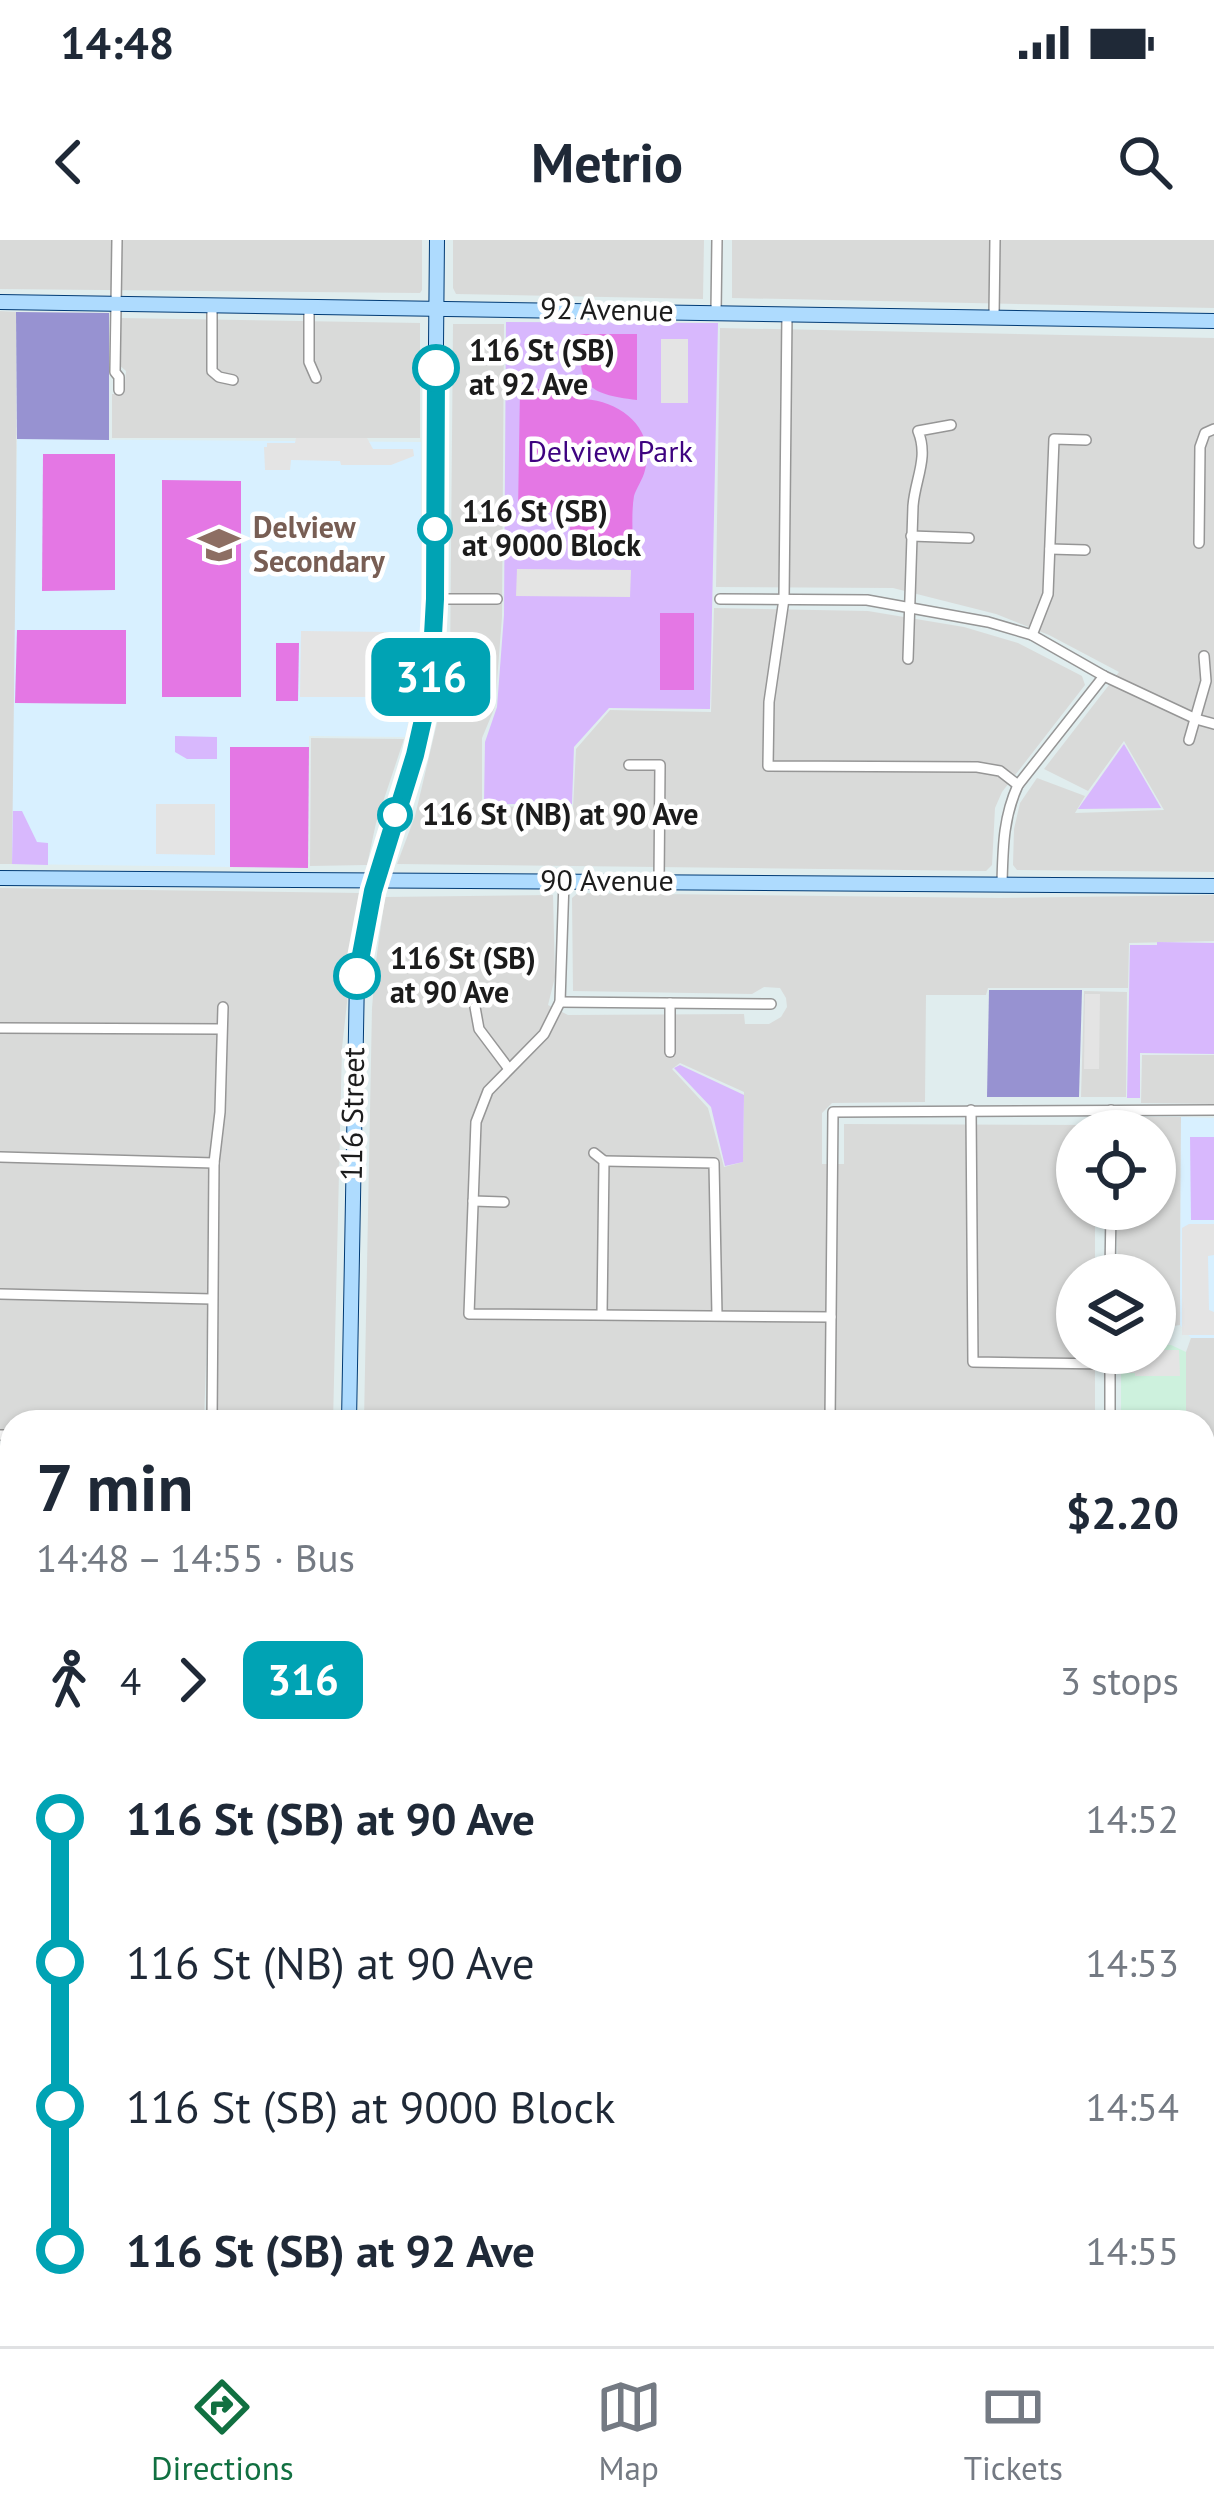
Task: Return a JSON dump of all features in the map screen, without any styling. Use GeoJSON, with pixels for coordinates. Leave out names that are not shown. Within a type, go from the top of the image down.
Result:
{"type":"FeatureCollection","features":[{"type":"Feature","properties":{"kind":"street"},"geometry":{"type":"LineString","coordinates":[[117,240],[115,372],[119,390]]}},
{"type":"Feature","properties":{"kind":"street","name":"116 Street"},"geometry":{"type":"LineString","coordinates":[[349,1410],[354,1017],[362,935],[424,724],[433,658],[437,240]]}},
{"type":"Feature","properties":{"kind":"street"},"geometry":{"type":"LineString","coordinates":[[716,312],[717,240]]}},
{"type":"Feature","properties":{"kind":"street"},"geometry":{"type":"LineString","coordinates":[[994,317],[995,240]]}},
{"type":"Feature","properties":{"kind":"street","name":"92 Avenue"},"geometry":{"type":"LineString","coordinates":[[0,302],[1214,321]]}},
{"type":"Feature","properties":{"kind":"street"},"geometry":{"type":"LineString","coordinates":[[212,305],[212,371],[232,380]]}},
{"type":"Feature","properties":{"kind":"street"},"geometry":{"type":"LineString","coordinates":[[309,305],[309,362],[316,378]]}},
{"type":"Feature","properties":{"kind":"street"},"geometry":{"type":"LineString","coordinates":[[788,313],[784,599],[769,702],[768,766],[977,767],[1000,771],[1018,785]]}},
{"type":"Feature","properties":{"kind":"street"},"geometry":{"type":"LineString","coordinates":[[908,658],[914,490],[922,472],[923,445],[918,431],[951,425]]}},
{"type":"Feature","properties":{"kind":"street"},"geometry":{"type":"LineString","coordinates":[[1199,543],[1200,447],[1205,433],[1214,429]]}},
{"type":"Feature","properties":{"kind":"street"},"geometry":{"type":"LineString","coordinates":[[1032,635],[1048,594],[1054,439],[1085,440]]}},
{"type":"Feature","properties":{"kind":"street"},"geometry":{"type":"LineString","coordinates":[[911,536],[969,538]]}},
{"type":"Feature","properties":{"kind":"street"},"geometry":{"type":"LineString","coordinates":[[1050,549],[1085,550]]}},
{"type":"Feature","properties":{"kind":"street"},"geometry":{"type":"LineString","coordinates":[[720,598],[867,600],[988,622],[1032,635],[1104,676],[1214,724]]}},
{"type":"Feature","properties":{"kind":"street"},"geometry":{"type":"LineString","coordinates":[[435,599],[497,599]]}},
{"type":"Feature","properties":{"kind":"street"},"geometry":{"type":"LineString","coordinates":[[1189,740],[1206,681],[1204,656]]}},
{"type":"Feature","properties":{"kind":"street"},"geometry":{"type":"LineString","coordinates":[[1002,883],[1004,827],[1018,785],[1104,676]]}},
{"type":"Feature","properties":{"kind":"street"},"geometry":{"type":"LineString","coordinates":[[629,765],[660,765],[659,882]]}},
{"type":"Feature","properties":{"kind":"street","name":"90 Avenue"},"geometry":{"type":"LineString","coordinates":[[0,878],[1214,886]]}},
{"type":"Feature","properties":{"kind":"street"},"geometry":{"type":"LineString","coordinates":[[564,881],[560,1002],[544,1034],[488,1091],[479,1112],[469,1313],[831,1317]]}},
{"type":"Feature","properties":{"kind":"street"},"geometry":{"type":"LineString","coordinates":[[560,1002],[771,1004]]}},
{"type":"Feature","properties":{"kind":"street"},"geometry":{"type":"LineString","coordinates":[[670,1003],[670,1052]]}},
{"type":"Feature","properties":{"kind":"street"},"geometry":{"type":"LineString","coordinates":[[212,1410],[214,1163],[223,1006]]}},
{"type":"Feature","properties":{"kind":"street"},"geometry":{"type":"LineString","coordinates":[[475,1007],[479,1029],[509,1069]]}},
{"type":"Feature","properties":{"kind":"street"},"geometry":{"type":"LineString","coordinates":[[0,1028],[221,1029]]}},
{"type":"Feature","properties":{"kind":"street"},"geometry":{"type":"LineString","coordinates":[[971,1110],[973,1362],[1056,1360]]}},
{"type":"Feature","properties":{"kind":"street"},"geometry":{"type":"LineString","coordinates":[[830,1410],[833,1112],[1056,1110]]}},
{"type":"Feature","properties":{"kind":"street"},"geometry":{"type":"LineString","coordinates":[[1176,1110],[1214,1110]]}},
{"type":"Feature","properties":{"kind":"street"},"geometry":{"type":"LineString","coordinates":[[594,1153],[604,1161],[715,1162],[717,1315]]}},
{"type":"Feature","properties":{"kind":"street"},"geometry":{"type":"LineString","coordinates":[[0,1157],[214,1163]]}},
{"type":"Feature","properties":{"kind":"street"},"geometry":{"type":"LineString","coordinates":[[602,1314],[604,1161]]}},
{"type":"Feature","properties":{"kind":"street"},"geometry":{"type":"LineString","coordinates":[[473,1201],[504,1202]]}},
{"type":"Feature","properties":{"kind":"street"},"geometry":{"type":"LineString","coordinates":[[0,1294],[212,1299]]}},
{"type":"Feature","properties":{"kind":"street"},"geometry":{"type":"LineString","coordinates":[[1110,1374],[1110,1410]]}},
{"type":"Feature","properties":{"kind":"street"},"geometry":{"type":"LineString","coordinates":[[0,1460],[0,1550]]}},
{"type":"Feature","properties":{"kind":"shaded area"},"geometry":{"type":"Polygon","coordinates":[[[0,240],[422,240],[422,290],[0,289],[0,240]]]}},
{"type":"Feature","properties":{"kind":"shaded area"},"geometry":{"type":"Polygon","coordinates":[[[453,240],[704,240],[703,299],[456,294],[453,240]]]}},
{"type":"Feature","properties":{"kind":"shaded area"},"geometry":{"type":"Polygon","coordinates":[[[732,240],[1214,240],[1214,308],[732,298],[732,240]]]}},
{"type":"Feature","properties":{"kind":"shaded area"},"geometry":{"type":"Polygon","coordinates":[[[0,311],[16,312],[12,864],[0,864],[0,311]]]}},
{"type":"Feature","properties":{"kind":"shaded area"},"geometry":{"type":"Polygon","coordinates":[[[16,312],[109,313],[109,440],[17,439],[16,312]]]}},
{"type":"Feature","properties":{"kind":"shaded area"},"geometry":{"type":"Polygon","coordinates":[[[119,318],[420,323],[420,438],[112,438],[112,394],[124,394],[126,371],[118,364],[119,318]]]}},
{"type":"Feature","properties":{"kind":"shaded area"},"geometry":{"type":"Polygon","coordinates":[[[453,324],[504,324],[502,617],[495,707],[482,738],[482,806],[573,808],[576,749],[610,710],[711,712],[714,608],[868,611],[964,627],[1018,643],[1082,676],[1085,685],[1002,792],[995,808],[992,865],[986,871],[397,864],[415,816],[450,668],[453,324]]]}},
{"type":"Feature","properties":{"kind":"shaded area"},"geometry":{"type":"Polygon","coordinates":[[[720,328],[1214,338],[1214,872],[1017,870],[1013,865],[1020,803],[1037,778],[1085,796],[1075,813],[1164,810],[1124,741],[1088,791],[1044,769],[1119,672],[1049,635],[996,614],[893,588],[716,587],[720,328]]]}},
{"type":"Feature","properties":{"kind":"shaded area"},"geometry":{"type":"Polygon","coordinates":[[[661,339],[688,339],[688,403],[661,403],[661,339]]]}},
{"type":"Feature","properties":{"kind":"shaded area"},"geometry":{"type":"Polygon","coordinates":[[[296,438],[367,438],[373,449],[413,449],[414,456],[391,465],[291,460],[290,470],[265,470],[267,443],[295,443],[296,438]]]}},
{"type":"Feature","properties":{"kind":"shaded area","name":"Delview Secondary"},"geometry":{"type":"Polygon","coordinates":[[[17,439],[421,442],[421,663],[405,737],[309,736],[308,868],[12,864],[17,439]]]}},
{"type":"Feature","properties":{"kind":"shaded area"},"geometry":{"type":"Polygon","coordinates":[[[517,569],[631,570],[630,597],[516,596],[517,569]]]}},
{"type":"Feature","properties":{"kind":"shaded area"},"geometry":{"type":"Polygon","coordinates":[[[301,631],[392,632],[392,697],[300,697],[301,631]]]}},
{"type":"Feature","properties":{"kind":"shaded area"},"geometry":{"type":"Polygon","coordinates":[[[311,738],[404,739],[367,865],[310,866],[311,738]]]}},
{"type":"Feature","properties":{"kind":"shaded area"},"geometry":{"type":"Polygon","coordinates":[[[156,804],[215,804],[215,855],[156,854],[156,804]]]}},
{"type":"Feature","properties":{"kind":"shaded area"},"geometry":{"type":"Polygon","coordinates":[[[0,888],[359,893],[342,1048],[333,1410],[217,1410],[216,1065],[204,1410],[0,1410],[0,888]]]}},
{"type":"Feature","properties":{"kind":"shaded area"},"geometry":{"type":"Polygon","coordinates":[[[578,893],[1000,898],[1214,895],[1214,941],[1129,943],[1128,988],[988,988],[986,995],[926,995],[925,1102],[832,1103],[822,1113],[822,1164],[844,1164],[844,1124],[1056,1125],[1056,1230],[1095,1230],[1095,1254],[1056,1254],[1056,1374],[1095,1374],[1095,1410],[364,1410],[372,1008],[385,897],[553,895],[555,977],[548,1005],[568,1015],[744,1014],[745,1024],[769,1024],[787,1007],[780,988],[764,987],[752,994],[573,991],[572,898],[578,893]],[[680,1063],[672,1069],[708,1108],[724,1167],[743,1162],[744,1092],[680,1063]]]}},
{"type":"Feature","properties":{"kind":"shaded area"},"geometry":{"type":"Polygon","coordinates":[[[989,990],[1082,990],[1079,1097],[987,1097],[989,990]]]}},
{"type":"Feature","properties":{"kind":"shaded area"},"geometry":{"type":"Polygon","coordinates":[[[1084,991],[1127,992],[1126,1097],[1081,1097],[1084,991]]]}},
{"type":"Feature","properties":{"kind":"shaded area"},"geometry":{"type":"Polygon","coordinates":[[[1085,994],[1100,994],[1099,1069],[1084,1069],[1085,994]]]}},
{"type":"Feature","properties":{"kind":"shaded area"},"geometry":{"type":"Polygon","coordinates":[[[1142,1055],[1214,1055],[1214,1104],[1141,1103],[1142,1055]]]}},
{"type":"Feature","properties":{"kind":"shaded area"},"geometry":{"type":"Polygon","coordinates":[[[1176,1117],[1181,1117],[1180,1325],[1176,1326],[1176,1254],[1117,1254],[1117,1230],[1176,1230],[1176,1117]]]}},
{"type":"Feature","properties":{"kind":"shaded area"},"geometry":{"type":"Polygon","coordinates":[[[1181,1117],[1214,1118],[1214,1338],[1191,1338],[1180,1325],[1181,1117]]]}},
{"type":"Feature","properties":{"kind":"shaded area"},"geometry":{"type":"Polygon","coordinates":[[[1214,1224],[1214,1255],[1208,1256],[1214,1335],[1182,1335],[1182,1228],[1214,1224]]]}},
{"type":"Feature","properties":{"kind":"shaded area"},"geometry":{"type":"Polygon","coordinates":[[[1191,1338],[1214,1338],[1214,1410],[1186,1410],[1186,1352],[1191,1338]]]}},
{"type":"Feature","properties":{"kind":"shaded area"},"geometry":{"type":"Polygon","coordinates":[[[1176,1347],[1186,1352],[1186,1410],[1121,1410],[1121,1374],[1176,1374],[1176,1347]]]}},
{"type":"Feature","properties":{"kind":"shaded area"},"geometry":{"type":"Polygon","coordinates":[[[1179,1350],[1180,1376],[1135,1376],[1176,1374],[1179,1350]]]}},
{"type":"Feature","properties":{"kind":"green space","name":"Delview Park"},"geometry":{"type":"Polygon","coordinates":[[[506,322],[718,323],[710,709],[609,708],[574,747],[572,804],[484,804],[485,742],[497,707],[504,615],[506,322]]]}},
{"type":"Feature","properties":{"kind":"green space"},"geometry":{"type":"Polygon","coordinates":[[[579,334],[637,334],[637,400],[606,394],[588,384],[579,334]]]}},
{"type":"Feature","properties":{"kind":"green space"},"geometry":{"type":"Polygon","coordinates":[[[520,389],[585,389],[585,399],[623,412],[641,430],[647,455],[634,496],[633,555],[569,554],[570,527],[581,513],[518,511],[520,389]]]}},
{"type":"Feature","properties":{"kind":"green space"},"geometry":{"type":"Polygon","coordinates":[[[43,454],[115,454],[115,590],[42,591],[43,454]]]}},
{"type":"Feature","properties":{"kind":"green space"},"geometry":{"type":"Polygon","coordinates":[[[162,480],[241,481],[241,697],[162,697],[162,480]]]}},
{"type":"Feature","properties":{"kind":"green space"},"geometry":{"type":"Polygon","coordinates":[[[660,613],[694,613],[694,690],[660,690],[660,613]]]}},
{"type":"Feature","properties":{"kind":"green space"},"geometry":{"type":"Polygon","coordinates":[[[17,630],[126,630],[126,704],[15,703],[17,630]]]}},
{"type":"Feature","properties":{"kind":"green space"},"geometry":{"type":"Polygon","coordinates":[[[276,643],[299,643],[298,701],[276,701],[276,643]]]}},
{"type":"Feature","properties":{"kind":"green space"},"geometry":{"type":"Polygon","coordinates":[[[175,736],[217,737],[217,759],[187,759],[175,752],[175,736]]]}},
{"type":"Feature","properties":{"kind":"green space"},"geometry":{"type":"Polygon","coordinates":[[[1124,744],[1161,808],[1078,809],[1124,744]]]}},
{"type":"Feature","properties":{"kind":"green space"},"geometry":{"type":"Polygon","coordinates":[[[230,747],[309,747],[308,868],[230,867],[230,747]]]}},
{"type":"Feature","properties":{"kind":"green space"},"geometry":{"type":"Polygon","coordinates":[[[13,811],[22,811],[37,842],[48,843],[48,865],[12,864],[13,811]]]}},
{"type":"Feature","properties":{"kind":"green space"},"geometry":{"type":"Polygon","coordinates":[[[1214,943],[1214,1054],[1140,1053],[1140,1098],[1127,1098],[1130,945],[1214,943]]]}},
{"type":"Feature","properties":{"kind":"green space"},"geometry":{"type":"Polygon","coordinates":[[[680,1065],[744,1095],[743,1162],[725,1166],[711,1107],[674,1068],[680,1065]]]}},
{"type":"Feature","properties":{"kind":"green space"},"geometry":{"type":"Polygon","coordinates":[[[1190,1137],[1214,1137],[1214,1220],[1191,1220],[1190,1137]]]}},
{"type":"Feature","properties":{"kind":"bus line","name":"316"},"geometry":{"type":"LineString","coordinates":[[357,976],[373,891],[424,724],[430,689],[436,368]]}},
{"type":"Feature","properties":{"kind":"place","name":"116 St (SB) at 92 Ave"},"geometry":{"type":"Point","coordinates":[436,368]}},
{"type":"Feature","properties":{"kind":"place","name":"116 St (SB) at 9000 Block"},"geometry":{"type":"Point","coordinates":[435,529]}},
{"type":"Feature","properties":{"kind":"place","name":"Delview Secondary"},"geometry":{"type":"Point","coordinates":[219,545]}},
{"type":"Feature","properties":{"kind":"place","name":"116 St (NB) at 90 Ave"},"geometry":{"type":"Point","coordinates":[395,815]}},
{"type":"Feature","properties":{"kind":"place","name":"116 St (SB) at 90 Ave"},"geometry":{"type":"Point","coordinates":[357,976]}}]}
